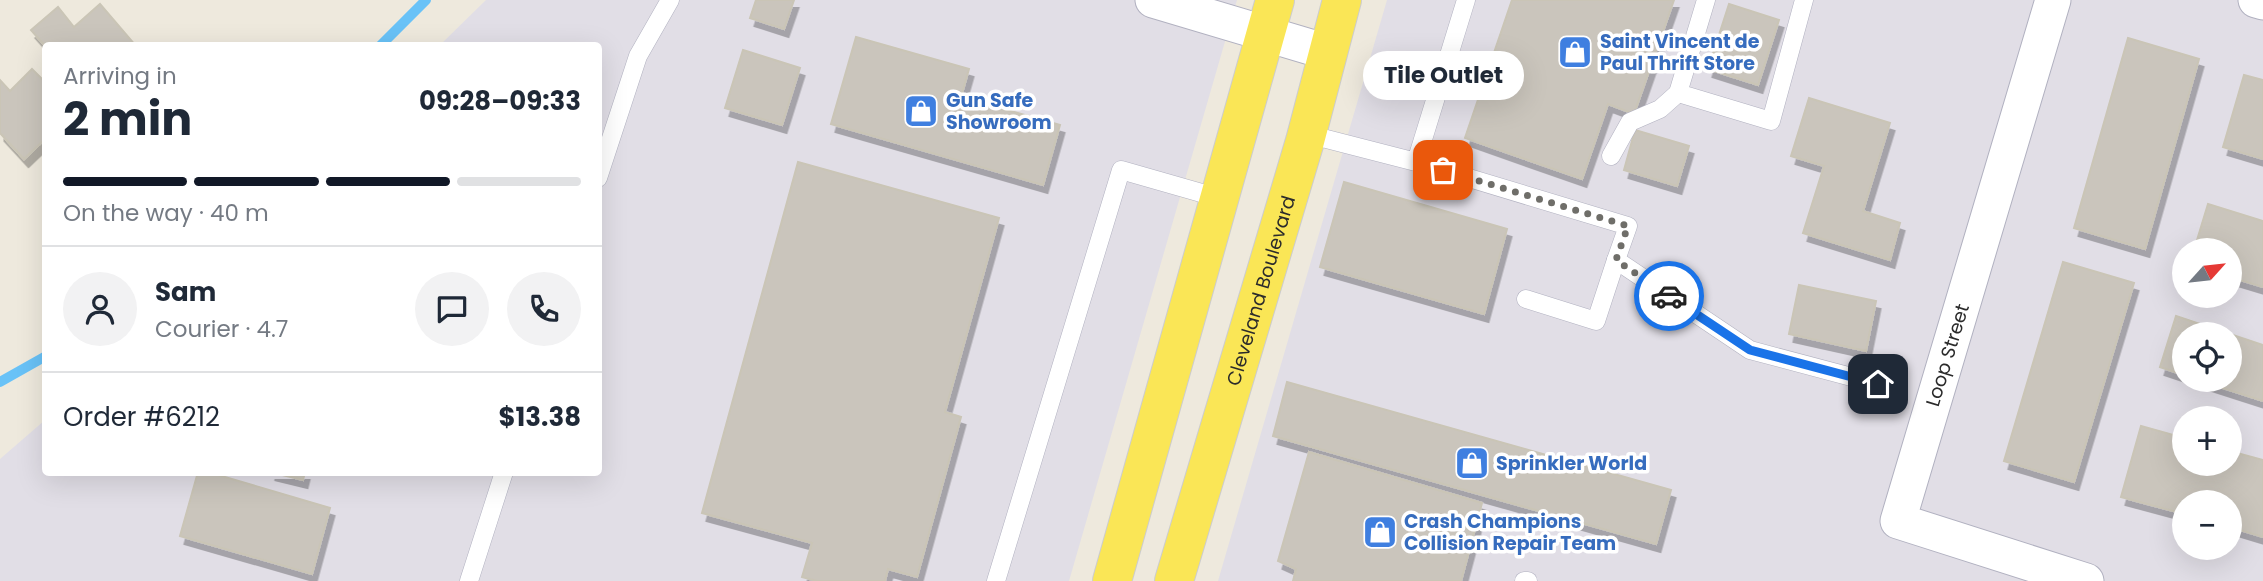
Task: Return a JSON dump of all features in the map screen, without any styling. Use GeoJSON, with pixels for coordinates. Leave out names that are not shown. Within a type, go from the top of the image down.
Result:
{"type":"FeatureCollection","features":[{"type":"Feature","properties":{"kind":"main road","name":"Cleveland Boulevard"},"geometry":{"type":"LineString","coordinates":[[1174,581],[1307,134],[1342,0]]}},
{"type":"Feature","properties":{"kind":"main road"},"geometry":{"type":"LineString","coordinates":[[1112,581],[1270,16]]}},
{"type":"Feature","properties":{"kind":"street"},"geometry":{"type":"LineString","coordinates":[[1153,0],[1270,16],[1327,52]]}},
{"type":"Feature","properties":{"kind":"street","name":"Loop Street"},"geometry":{"type":"LineString","coordinates":[[2053,0],[1898,521],[2087,581]]}},
{"type":"Feature","properties":{"kind":"street"},"geometry":{"type":"LineString","coordinates":[[2256,0],[2263,2]]}},
{"type":"Feature","properties":{"kind":"lane"},"geometry":{"type":"LineString","coordinates":[[602,166],[638,56],[670,0]]}},
{"type":"Feature","properties":{"kind":"lane"},"geometry":{"type":"LineString","coordinates":[[1416,162],[1466,0]]}},
{"type":"Feature","properties":{"kind":"lane"},"geometry":{"type":"LineString","coordinates":[[1611,156],[1630,122],[1660,109],[1678,93],[1706,0]]}},
{"type":"Feature","properties":{"kind":"lane"},"geometry":{"type":"LineString","coordinates":[[1678,93],[1771,121],[1804,0]]}},
{"type":"Feature","properties":{"kind":"lane"},"geometry":{"type":"LineString","coordinates":[[1307,134],[1416,162],[1628,226],[1596,321],[1526,299]]}},
{"type":"Feature","properties":{"kind":"lane"},"geometry":{"type":"LineString","coordinates":[[996,581],[1121,170],[1219,198]]}},
{"type":"Feature","properties":{"kind":"lane"},"geometry":{"type":"LineString","coordinates":[[1616,260],[1750,350],[1878,384]]}},
{"type":"Feature","properties":{"kind":"lane"},"geometry":{"type":"LineString","coordinates":[[469,581],[503,476]]}},
{"type":"Feature","properties":{"kind":"shaded area"},"geometry":{"type":"Polygon","coordinates":[[[486,0],[1237,0],[1069,581],[0,581],[0,459],[42,423],[42,476],[602,476],[602,42],[443,42],[486,0]]]}},
{"type":"Feature","properties":{"kind":"shaded area"},"geometry":{"type":"Polygon","coordinates":[[[1387,0],[2263,0],[2263,581],[1218,581],[1387,0]]]}},
{"type":"Feature","properties":{"kind":"building"},"geometry":{"type":"Polygon","coordinates":[[[756,0],[794,0],[784,29],[750,18],[756,0]]]}},
{"type":"Feature","properties":{"kind":"building","name":"Saint Vincent de Paul Thrift Store"},"geometry":{"type":"Polygon","coordinates":[[[1512,0],[1674,0],[1634,114],[1608,104],[1582,179],[1465,138],[1512,0]]]}},
{"type":"Feature","properties":{"kind":"building"},"geometry":{"type":"Polygon","coordinates":[[[100,4],[133,42],[42,42],[31,30],[58,7],[74,27],[100,4]]]}},
{"type":"Feature","properties":{"kind":"building"},"geometry":{"type":"Polygon","coordinates":[[[1729,4],[1779,20],[1758,85],[1708,69],[1729,4]]]}},
{"type":"Feature","properties":{"kind":"building","name":"Gun Safe Showroom"},"geometry":{"type":"Polygon","coordinates":[[[856,37],[969,69],[961,97],[1060,125],[1043,185],[831,124],[856,37]]]}},
{"type":"Feature","properties":{"kind":"building"},"geometry":{"type":"Polygon","coordinates":[[[2128,38],[2199,59],[2145,249],[2074,228],[2128,38]]]}},
{"type":"Feature","properties":{"kind":"building"},"geometry":{"type":"Polygon","coordinates":[[[743,50],[800,68],[782,125],[725,108],[743,50]]]}},
{"type":"Feature","properties":{"kind":"building"},"geometry":{"type":"Polygon","coordinates":[[[32,69],[42,79],[42,142],[24,159],[0,133],[0,80],[10,91],[32,69]]]}},
{"type":"Feature","properties":{"kind":"building"},"geometry":{"type":"Polygon","coordinates":[[[2244,75],[2263,80],[2263,159],[2223,147],[2244,75]]]}},
{"type":"Feature","properties":{"kind":"building"},"geometry":{"type":"Polygon","coordinates":[[[1809,98],[1890,123],[1863,211],[1900,223],[1890,260],[1803,233],[1824,166],[1791,156],[1809,98]]]}},
{"type":"Feature","properties":{"kind":"building"},"geometry":{"type":"Polygon","coordinates":[[[1635,130],[1689,146],[1677,186],[1624,170],[1635,130]]]}},
{"type":"Feature","properties":{"kind":"building"},"geometry":{"type":"Polygon","coordinates":[[[798,162],[999,218],[945,412],[961,417],[917,577],[888,569],[885,581],[817,581],[802,577],[812,543],[702,513],[798,162]]]}},
{"type":"Feature","properties":{"kind":"building"},"geometry":{"type":"Polygon","coordinates":[[[1344,182],[1507,229],[1484,314],[1320,267],[1344,182]]]}},
{"type":"Feature","properties":{"kind":"building"},"geometry":{"type":"Polygon","coordinates":[[[2208,204],[2263,221],[2263,287],[2242,281],[2242,238],[2198,238],[2208,204]]]}},
{"type":"Feature","properties":{"kind":"building"},"geometry":{"type":"Polygon","coordinates":[[[2063,262],[2134,283],[2074,482],[2004,461],[2063,262]]]}},
{"type":"Feature","properties":{"kind":"building"},"geometry":{"type":"Polygon","coordinates":[[[1799,285],[1876,301],[1866,351],[1789,334],[1799,285]]]}},
{"type":"Feature","properties":{"kind":"building"},"geometry":{"type":"Polygon","coordinates":[[[2176,316],[2194,322],[2174,322],[2176,316]]]}},
{"type":"Feature","properties":{"kind":"building"},"geometry":{"type":"Polygon","coordinates":[[[2172,329],[2172,371],[2160,367],[2172,329]]]}},
{"type":"Feature","properties":{"kind":"building"},"geometry":{"type":"Polygon","coordinates":[[[2242,338],[2263,345],[2263,401],[2235,392],[2242,392],[2242,338]]]}},
{"type":"Feature","properties":{"kind":"building","name":"Sprinkler World"},"geometry":{"type":"Polygon","coordinates":[[[1287,382],[1671,490],[1656,544],[1273,436],[1287,382]]]}},
{"type":"Feature","properties":{"kind":"building"},"geometry":{"type":"Polygon","coordinates":[[[2141,426],[2172,435],[2172,476],[2242,476],[2242,454],[2263,460],[2263,537],[2242,531],[2242,490],[2172,490],[2172,511],[2121,497],[2141,426]]]}},
{"type":"Feature","properties":{"kind":"building","name":"Crash Champions Collision Repair Team"},"geometry":{"type":"Polygon","coordinates":[[[1309,452],[1482,503],[1461,581],[1293,581],[1296,569],[1278,561],[1309,452]]]}},
{"type":"Feature","properties":{"kind":"building"},"geometry":{"type":"Polygon","coordinates":[[[197,476],[222,476],[330,508],[312,574],[180,536],[197,476]]]}},
{"type":"Feature","properties":{"kind":"building"},"geometry":{"type":"Polygon","coordinates":[[[286,476],[304,476],[303,480],[286,476]]]}},
{"type":"Feature","properties":{"kind":"waterway"},"geometry":{"type":"LineString","coordinates":[[384,42],[426,0]]}},
{"type":"Feature","properties":{"kind":"waterway"},"geometry":{"type":"LineString","coordinates":[[0,382],[42,358]]}},
{"type":"Feature","properties":{"kind":"way so far"},"geometry":{"type":"LineString","coordinates":[[1443,170],[1628,226],[1616,260],[1669,296]]}},
{"type":"Feature","properties":{"kind":"place","name":"Saint Vincent de Paul Thrift Store"},"geometry":{"type":"Point","coordinates":[1575,52]}},
{"type":"Feature","properties":{"kind":"place","name":"Gun Safe Showroom"},"geometry":{"type":"Point","coordinates":[921,111]}},
{"type":"Feature","properties":{"kind":"place","name":"Tile Outlet"},"geometry":{"type":"Point","coordinates":[1443,170]}},
{"type":"Feature","properties":{"kind":"place","name":"Sprinkler World"},"geometry":{"type":"Point","coordinates":[1472,463]}},
{"type":"Feature","properties":{"kind":"place","name":"Crash Champions Collision Repair Team"},"geometry":{"type":"Point","coordinates":[1380,532]}},
{"type":"Feature","properties":{"kind":"route"},"geometry":{"type":"LineString","coordinates":[[1669,296],[1750,350],[1878,384]]}}]}
